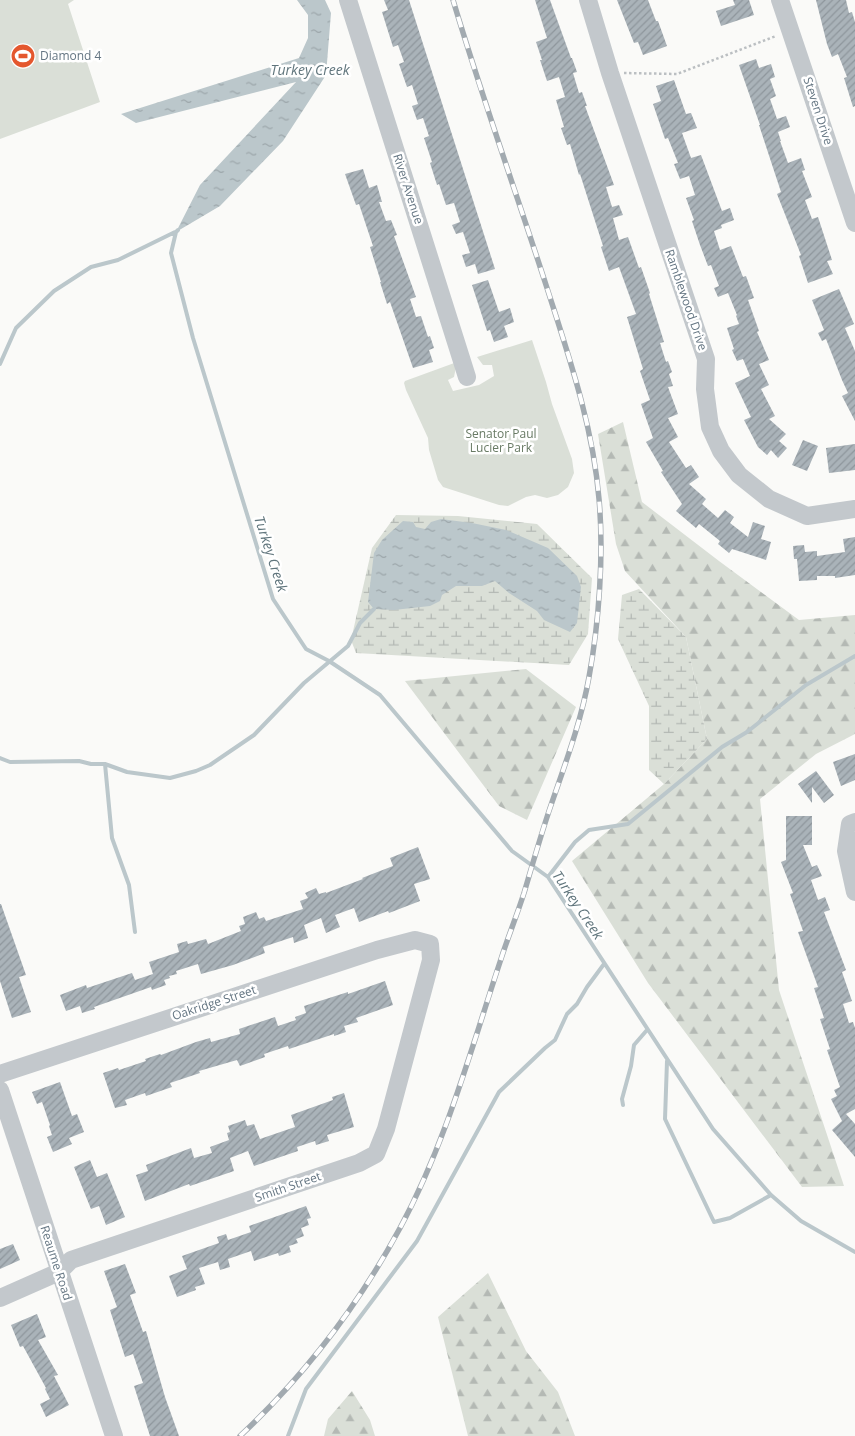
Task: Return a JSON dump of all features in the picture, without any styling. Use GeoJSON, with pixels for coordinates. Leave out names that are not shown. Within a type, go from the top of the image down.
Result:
{"type":"FeatureCollection","features":[{"type":"Feature","properties":{"kind":"street","name":"River Avenue"},"geometry":{"type":"LineString","coordinates":[[348,0],[468,377]]}},
{"type":"Feature","properties":{"kind":"street","name":"Ramblewood Drive"},"geometry":{"type":"LineString","coordinates":[[588,0],[610,73],[706,359],[705,389],[710,427],[721,451],[739,475],[769,499],[808,516],[855,509]]}},
{"type":"Feature","properties":{"kind":"street","name":"Steven Drive"},"geometry":{"type":"LineString","coordinates":[[780,0],[855,223]]}},
{"type":"Feature","properties":{"kind":"street"},"geometry":{"type":"LineString","coordinates":[[855,822],[850,824],[846,851],[855,892]]}},
{"type":"Feature","properties":{"kind":"street","name":"Oakridge Street"},"geometry":{"type":"LineString","coordinates":[[0,1074],[377,950],[415,940],[430,944]]}},
{"type":"Feature","properties":{"kind":"street","name":"Smith Street"},"geometry":{"type":"LineString","coordinates":[[0,1298],[59,1272],[71,1260],[359,1163],[376,1154],[386,1129],[431,960],[430,944]]}},
{"type":"Feature","properties":{"kind":"street","name":"Reaume Road"},"geometry":{"type":"LineString","coordinates":[[0,1090],[114,1436]]}},
{"type":"Feature","properties":{"kind":"path"},"geometry":{"type":"LineString","coordinates":[[610,73],[678,74],[790,30]]}},
{"type":"Feature","properties":{"kind":"green space"},"geometry":{"type":"Polygon","coordinates":[[[0,0],[74,0],[68,4],[100,102],[0,139],[0,0]]]}},
{"type":"Feature","properties":{"kind":"green space","name":"Senator Paul Lucier Park"},"geometry":{"type":"Polygon","coordinates":[[[532,340],[572,459],[574,473],[568,487],[558,495],[547,498],[535,495],[526,497],[508,506],[499,505],[443,487],[438,480],[429,450],[428,438],[406,390],[405,381],[457,362],[454,377],[448,380],[453,391],[479,385],[494,376],[492,365],[483,365],[477,357],[532,340]]]}},
{"type":"Feature","properties":{"kind":"green space"},"geometry":{"type":"Polygon","coordinates":[[[623,422],[642,502],[799,620],[855,615],[855,734],[816,754],[760,799],[779,990],[844,1186],[802,1187],[648,983],[572,861],[664,784],[707,739],[686,637],[625,571],[616,544],[598,434],[623,422]]]}},
{"type":"Feature","properties":{"kind":"green space"},"geometry":{"type":"Polygon","coordinates":[[[396,515],[458,516],[537,524],[592,578],[588,634],[569,665],[356,653],[351,640],[372,548],[396,515]]]}},
{"type":"Feature","properties":{"kind":"green space"},"geometry":{"type":"Polygon","coordinates":[[[639,589],[686,637],[707,739],[664,784],[649,770],[649,706],[618,639],[622,595],[639,589]]]}},
{"type":"Feature","properties":{"kind":"green space"},"geometry":{"type":"Polygon","coordinates":[[[526,669],[576,707],[527,820],[499,806],[405,681],[526,669]]]}},
{"type":"Feature","properties":{"kind":"green space"},"geometry":{"type":"Polygon","coordinates":[[[488,1273],[526,1351],[558,1392],[575,1436],[468,1436],[438,1317],[488,1273]]]}},
{"type":"Feature","properties":{"kind":"green space"},"geometry":{"type":"Polygon","coordinates":[[[352,1391],[370,1420],[375,1436],[324,1436],[328,1419],[352,1391]]]}},
{"type":"Feature","properties":{"kind":"water","name":"Turkey Creek"},"geometry":{"type":"Polygon","coordinates":[[[297,0],[325,0],[331,13],[326,75],[283,141],[220,206],[176,232],[200,185],[296,82],[136,123],[121,114],[299,58],[308,38],[308,15],[297,0]]]}},
{"type":"Feature","properties":{"kind":"water"},"geometry":{"type":"Polygon","coordinates":[[[441,519],[506,530],[548,548],[577,576],[581,587],[577,623],[570,632],[544,620],[537,611],[509,593],[495,581],[482,586],[456,586],[442,595],[440,601],[430,606],[394,610],[374,609],[368,602],[374,553],[382,540],[403,521],[413,522],[416,527],[425,529],[431,522],[441,519]]]}},
{"type":"Feature","properties":{"kind":"building"},"geometry":{"type":"Polygon","coordinates":[[[384,0],[409,0],[495,269],[478,274],[475,264],[466,267],[462,255],[470,253],[463,232],[456,234],[452,225],[460,222],[454,203],[446,205],[439,184],[437,185],[424,138],[429,136],[423,118],[417,120],[412,106],[418,104],[412,85],[407,87],[399,64],[404,62],[398,45],[393,47],[382,12],[388,10],[384,0]]]}},
{"type":"Feature","properties":{"kind":"building"},"geometry":{"type":"Polygon","coordinates":[[[535,0],[550,0],[577,72],[573,73],[579,93],[582,92],[587,106],[585,106],[614,185],[606,187],[612,207],[619,205],[623,215],[613,218],[619,240],[628,237],[650,293],[664,342],[660,343],[666,362],[668,361],[672,372],[669,374],[673,386],[668,387],[678,414],[668,418],[678,437],[669,442],[686,468],[691,465],[699,477],[689,484],[706,499],[702,504],[718,518],[725,510],[734,517],[730,523],[748,537],[753,522],[765,526],[761,539],[771,542],[766,560],[732,549],[729,553],[718,544],[720,541],[699,524],[696,528],[676,511],[682,504],[661,472],[663,471],[646,442],[653,438],[641,404],[650,400],[640,371],[643,369],[627,317],[636,314],[619,267],[609,271],[601,247],[603,246],[570,144],[567,145],[561,128],[564,127],[556,100],[565,97],[559,77],[547,81],[540,60],[542,60],[536,42],[547,38],[535,0]]]}},
{"type":"Feature","properties":{"kind":"building"},"geometry":{"type":"Polygon","coordinates":[[[617,0],[648,0],[667,46],[643,55],[638,42],[634,43],[617,0]]]}},
{"type":"Feature","properties":{"kind":"building"},"geometry":{"type":"Polygon","coordinates":[[[733,0],[749,0],[754,15],[721,26],[716,11],[735,5],[733,0]]]}},
{"type":"Feature","properties":{"kind":"building"},"geometry":{"type":"Polygon","coordinates":[[[816,0],[846,0],[849,13],[852,12],[855,22],[855,106],[853,107],[844,78],[847,77],[838,54],[832,57],[816,0]]]}},
{"type":"Feature","properties":{"kind":"building"},"geometry":{"type":"Polygon","coordinates":[[[756,59],[759,68],[771,64],[775,77],[770,79],[776,96],[770,99],[777,119],[786,116],[790,127],[778,132],[780,141],[788,163],[801,158],[805,170],[802,171],[812,197],[805,200],[812,219],[818,217],[832,260],[827,261],[833,274],[808,283],[799,256],[801,255],[777,194],[781,192],[739,65],[756,59]]]}},
{"type":"Feature","properties":{"kind":"building"},"geometry":{"type":"Polygon","coordinates":[[[674,80],[686,114],[691,113],[697,128],[682,133],[691,158],[701,155],[722,211],[730,208],[734,220],[721,225],[722,228],[714,231],[720,250],[731,246],[743,277],[746,276],[754,298],[748,300],[759,331],[757,332],[769,360],[759,364],[769,385],[761,389],[775,416],[769,419],[786,434],[779,441],[787,448],[778,458],[771,450],[767,455],[758,447],[744,420],[751,417],[735,383],[750,376],[743,359],[737,361],[732,350],[734,349],[727,328],[739,324],[737,315],[728,293],[718,297],[714,288],[719,286],[711,265],[708,266],[700,245],[686,198],[695,195],[689,176],[680,179],[674,164],[678,163],[668,138],[665,139],[653,104],[661,101],[656,86],[674,80]]]}},
{"type":"Feature","properties":{"kind":"building"},"geometry":{"type":"Polygon","coordinates":[[[363,169],[369,188],[377,185],[382,202],[379,202],[386,221],[391,220],[397,235],[394,236],[416,297],[410,299],[416,317],[421,316],[428,337],[430,336],[434,348],[429,350],[433,362],[413,368],[390,302],[387,304],[370,247],[373,246],[359,204],[356,205],[345,174],[363,169]]]}},
{"type":"Feature","properties":{"kind":"building"},"geometry":{"type":"Polygon","coordinates":[[[488,280],[499,312],[510,308],[514,322],[504,326],[508,337],[494,342],[490,330],[487,331],[472,285],[488,280]]]}},
{"type":"Feature","properties":{"kind":"building"},"geometry":{"type":"Polygon","coordinates":[[[839,289],[854,324],[845,328],[855,351],[855,421],[842,396],[848,393],[826,339],[822,341],[818,333],[824,330],[812,300],[839,289]]]}},
{"type":"Feature","properties":{"kind":"building"},"geometry":{"type":"Polygon","coordinates":[[[803,440],[818,446],[807,471],[792,465],[803,440]]]}},
{"type":"Feature","properties":{"kind":"building"},"geometry":{"type":"Polygon","coordinates":[[[855,444],[855,470],[829,473],[826,448],[855,444]]]}},
{"type":"Feature","properties":{"kind":"building"},"geometry":{"type":"Polygon","coordinates":[[[855,537],[855,575],[835,578],[835,576],[817,576],[817,580],[799,581],[797,559],[794,559],[793,546],[804,545],[805,552],[817,551],[817,556],[845,552],[843,539],[855,537]]]}},
{"type":"Feature","properties":{"kind":"building"},"geometry":{"type":"Polygon","coordinates":[[[855,754],[855,780],[841,786],[833,762],[855,754]]]}},
{"type":"Feature","properties":{"kind":"building"},"geometry":{"type":"Polygon","coordinates":[[[816,771],[834,795],[824,803],[812,787],[812,803],[798,784],[816,771]]]}},
{"type":"Feature","properties":{"kind":"building"},"geometry":{"type":"Polygon","coordinates":[[[786,816],[812,816],[812,845],[803,845],[812,867],[817,865],[822,876],[811,880],[818,900],[825,897],[830,910],[824,912],[846,970],[842,972],[852,1001],[843,1004],[849,1023],[853,1022],[855,1028],[855,1109],[846,1114],[855,1124],[855,1157],[832,1130],[842,1121],[831,1099],[837,1096],[834,1090],[840,1087],[827,1050],[830,1049],[820,1019],[824,1018],[814,988],[818,987],[798,932],[803,931],[790,894],[793,893],[781,862],[786,860],[786,816]]]}},
{"type":"Feature","properties":{"kind":"building"},"geometry":{"type":"Polygon","coordinates":[[[418,847],[430,879],[414,884],[420,901],[359,922],[354,908],[335,915],[340,927],[326,933],[321,918],[304,925],[308,938],[294,943],[293,937],[263,947],[265,953],[201,974],[198,964],[176,971],[177,974],[169,976],[170,978],[164,980],[166,985],[152,990],[151,987],[82,1013],[80,1006],[66,1011],[60,995],[86,985],[87,988],[132,973],[135,980],[153,974],[149,962],[179,952],[177,944],[187,941],[188,944],[206,939],[208,944],[241,931],[239,926],[245,924],[243,917],[256,912],[259,919],[264,917],[266,921],[303,909],[300,901],[308,898],[305,893],[316,888],[319,894],[326,893],[363,879],[393,866],[390,858],[418,847]]]}},
{"type":"Feature","properties":{"kind":"building"},"geometry":{"type":"Polygon","coordinates":[[[0,904],[26,975],[19,977],[31,1012],[12,1018],[0,981],[0,904]]]}},
{"type":"Feature","properties":{"kind":"building"},"geometry":{"type":"Polygon","coordinates":[[[385,981],[393,1005],[356,1018],[358,1022],[344,1026],[346,1032],[334,1036],[334,1034],[289,1049],[288,1046],[264,1054],[265,1057],[240,1066],[237,1060],[199,1071],[200,1073],[170,1083],[172,1087],[146,1096],[145,1093],[125,1100],[127,1105],[115,1108],[103,1073],[118,1068],[119,1070],[146,1061],[145,1059],[210,1038],[211,1042],[240,1034],[239,1029],[275,1017],[278,1026],[296,1020],[295,1017],[306,1013],[304,1006],[348,992],[348,994],[385,981]]]}},
{"type":"Feature","properties":{"kind":"building"},"geometry":{"type":"Polygon","coordinates":[[[60,1082],[72,1116],[77,1114],[84,1132],[69,1138],[72,1144],[53,1152],[47,1137],[52,1135],[50,1125],[42,1102],[37,1104],[32,1092],[60,1082]]]}},
{"type":"Feature","properties":{"kind":"building"},"geometry":{"type":"Polygon","coordinates":[[[344,1093],[354,1127],[327,1135],[329,1141],[316,1145],[315,1141],[297,1147],[298,1151],[254,1166],[248,1151],[230,1158],[234,1171],[190,1186],[189,1184],[145,1201],[136,1175],[148,1171],[146,1165],[191,1148],[194,1158],[212,1153],[210,1147],[229,1140],[227,1133],[230,1132],[228,1126],[245,1120],[247,1126],[254,1124],[260,1139],[295,1127],[291,1115],[333,1100],[332,1097],[344,1093]]]}},
{"type":"Feature","properties":{"kind":"building"},"geometry":{"type":"Polygon","coordinates":[[[90,1160],[97,1177],[107,1173],[125,1217],[106,1225],[99,1206],[91,1209],[74,1167],[90,1160]]]}},
{"type":"Feature","properties":{"kind":"building"},"geometry":{"type":"Polygon","coordinates":[[[306,1206],[311,1218],[307,1219],[309,1225],[301,1228],[304,1236],[296,1239],[298,1243],[289,1246],[291,1252],[279,1256],[278,1253],[254,1261],[251,1251],[228,1259],[230,1267],[220,1270],[218,1262],[199,1268],[205,1284],[195,1287],[196,1290],[177,1297],[169,1276],[187,1269],[182,1256],[219,1243],[217,1237],[226,1234],[228,1240],[251,1232],[249,1226],[306,1206]]]}},
{"type":"Feature","properties":{"kind":"building"},"geometry":{"type":"Polygon","coordinates":[[[13,1244],[20,1260],[0,1269],[0,1249],[13,1244]]]}},
{"type":"Feature","properties":{"kind":"building"},"geometry":{"type":"Polygon","coordinates":[[[125,1264],[136,1293],[130,1295],[143,1332],[146,1331],[165,1397],[179,1436],[150,1436],[134,1386],[143,1383],[133,1354],[125,1357],[110,1310],[117,1307],[104,1271],[125,1264]]]}},
{"type":"Feature","properties":{"kind":"building"},"geometry":{"type":"Polygon","coordinates":[[[37,1314],[46,1337],[38,1340],[58,1375],[54,1376],[69,1405],[46,1417],[40,1404],[50,1399],[46,1388],[23,1346],[20,1347],[11,1325],[37,1314]]]}},
{"type":"Feature","properties":{"kind":"waterway","name":"Turkey Creek"},"geometry":{"type":"LineString","coordinates":[[178,230],[171,253],[193,338],[273,599],[306,649],[329,661],[380,695],[512,851],[548,877],[713,1129],[771,1195],[801,1221],[855,1252]]}},
{"type":"Feature","properties":{"kind":"waterway"},"geometry":{"type":"LineString","coordinates":[[0,364],[16,328],[54,291],[91,267],[118,260],[175,232]]}},
{"type":"Feature","properties":{"kind":"waterway"},"geometry":{"type":"LineString","coordinates":[[0,758],[10,762],[79,761],[91,764],[105,764],[127,772],[170,778],[196,771],[210,765],[254,735],[304,683],[348,646],[360,623],[374,609]]}},
{"type":"Feature","properties":{"kind":"waterway"},"geometry":{"type":"LineString","coordinates":[[548,877],[575,842],[589,830],[628,824],[722,747],[747,732],[806,685],[855,656]]}},
{"type":"Feature","properties":{"kind":"waterway"},"geometry":{"type":"LineString","coordinates":[[105,764],[112,838],[129,885],[135,932]]}},
{"type":"Feature","properties":{"kind":"waterway"},"geometry":{"type":"LineString","coordinates":[[288,1436],[306,1389],[417,1241],[499,1092],[555,1040],[567,1014],[577,1004],[604,964]]}},
{"type":"Feature","properties":{"kind":"waterway"},"geometry":{"type":"LineString","coordinates":[[623,1105],[622,1099],[631,1066],[634,1045],[647,1030]]}},
{"type":"Feature","properties":{"kind":"waterway","name":"Turkey Creek"},"geometry":{"type":"LineString","coordinates":[[667,1061],[665,1119],[714,1222],[730,1218],[771,1195]]}},
{"type":"Feature","properties":{"kind":"railway"},"geometry":{"type":"LineString","coordinates":[[240,1436],[264,1413],[308,1364],[348,1312],[384,1257],[431,1163],[457,1095],[577,728],[593,656],[600,588],[601,542],[596,472],[586,418],[564,340],[453,0]]}},
{"type":"Feature","properties":{"kind":"place","name":"Diamond 4"},"geometry":{"type":"Point","coordinates":[23,56]}}]}
